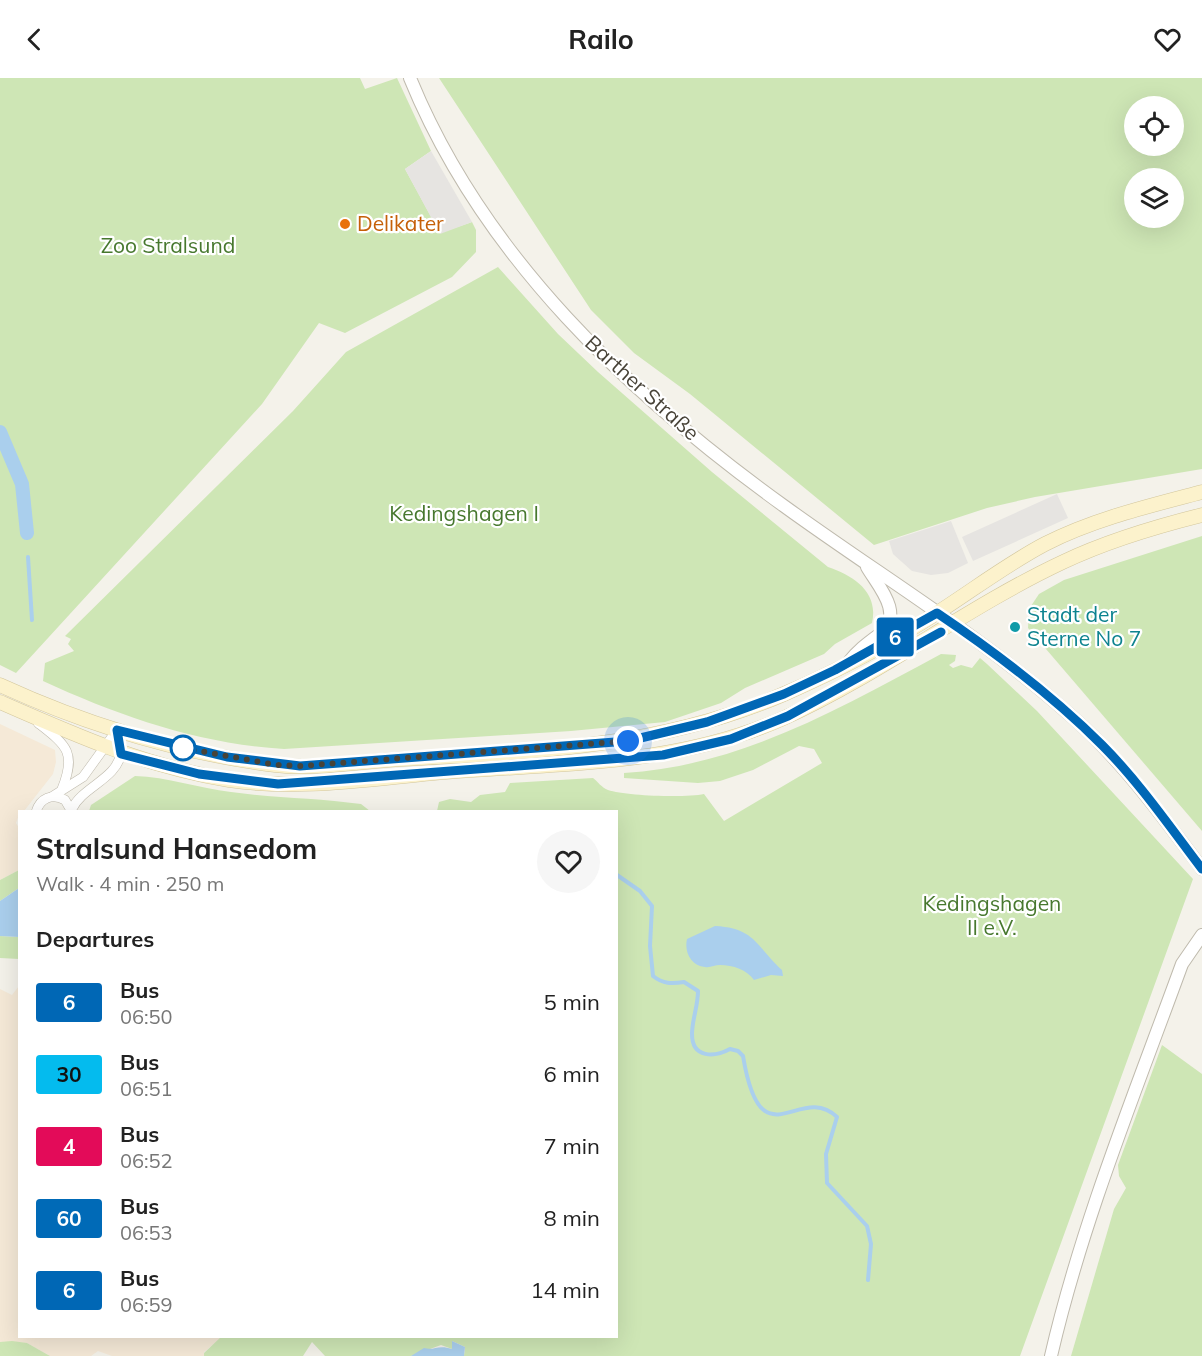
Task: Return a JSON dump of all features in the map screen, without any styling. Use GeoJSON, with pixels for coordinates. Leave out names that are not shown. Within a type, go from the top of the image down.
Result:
{"type":"FeatureCollection","features":[{"type":"Feature","properties":{"kind":"main road"},"geometry":{"type":"LineString","coordinates":[[0,684],[117,730],[227,757],[300,766],[600,744],[660,735],[707,722],[784,694],[848,663],[937,613],[1011,563],[1071,532],[1144,507],[1202,492]]}},
{"type":"Feature","properties":{"kind":"main road"},"geometry":{"type":"LineString","coordinates":[[0,702],[121,754],[199,774],[278,784],[663,755],[731,739],[788,716],[954,624],[1026,581],[1089,549],[1202,515]]}},
{"type":"Feature","properties":{"kind":"street","name":"Barther Straße"},"geometry":{"type":"LineString","coordinates":[[410,78],[459,175],[520,263],[581,334],[677,422],[782,505],[954,624],[1036,686],[1102,745],[1136,782],[1202,869]]}},
{"type":"Feature","properties":{"kind":"street"},"geometry":{"type":"LineString","coordinates":[[848,663],[857,650],[885,629],[891,619],[889,602],[864,563]]}},
{"type":"Feature","properties":{"kind":"street"},"geometry":{"type":"LineString","coordinates":[[26,714],[66,748],[70,764],[62,789]]}},
{"type":"Feature","properties":{"kind":"street"},"geometry":{"type":"LineString","coordinates":[[53,796],[65,800],[72,810],[83,793],[109,774],[121,754],[117,730]]}},
{"type":"Feature","properties":{"kind":"street"},"geometry":{"type":"LineString","coordinates":[[37,810],[42,801],[83,777],[117,730]]}},
{"type":"Feature","properties":{"kind":"street"},"geometry":{"type":"LineString","coordinates":[[1051,1356],[1077,1259],[1104,1176],[1182,964],[1202,935]]}},
{"type":"Feature","properties":{"kind":"shaded area"},"geometry":{"type":"Polygon","coordinates":[[[431,151],[472,222],[440,234],[405,169],[431,151]]]}},
{"type":"Feature","properties":{"kind":"shaded area"},"geometry":{"type":"Polygon","coordinates":[[[1057,494],[1068,518],[973,561],[962,537],[1057,494]]]}},
{"type":"Feature","properties":{"kind":"shaded area"},"geometry":{"type":"Polygon","coordinates":[[[951,521],[968,563],[948,573],[931,575],[912,571],[893,554],[889,541],[951,521]]]}},
{"type":"Feature","properties":{"kind":"shaded area"},"geometry":{"type":"Polygon","coordinates":[[[0,724],[55,750],[56,762],[53,774],[25,810],[18,810],[16,823],[18,826],[18,871],[0,880],[0,724]]]}},
{"type":"Feature","properties":{"kind":"shaded area"},"geometry":{"type":"Polygon","coordinates":[[[18,987],[18,1338],[221,1338],[204,1352],[204,1356],[112,1356],[98,1351],[91,1356],[50,1356],[27,1343],[0,1342],[0,989],[12,995],[18,987]]]}},
{"type":"Feature","properties":{"kind":"green space","name":"Zoo Stralsund"},"geometry":{"type":"Polygon","coordinates":[[[0,78],[360,78],[365,89],[397,78],[431,151],[405,169],[440,233],[472,222],[476,230],[476,252],[452,277],[345,333],[319,323],[262,404],[16,673],[0,665],[0,78]]]}},
{"type":"Feature","properties":{"kind":"green space"},"geometry":{"type":"Polygon","coordinates":[[[439,78],[1202,78],[1202,469],[1035,497],[987,508],[874,545],[690,394],[634,353],[591,310],[439,78]]]}},
{"type":"Feature","properties":{"kind":"green space","name":"Kedingshagen I"},"geometry":{"type":"Polygon","coordinates":[[[498,267],[558,334],[712,472],[828,567],[855,580],[872,602],[872,623],[835,644],[824,654],[745,688],[721,703],[665,722],[571,731],[284,749],[252,746],[190,735],[130,717],[43,681],[45,663],[74,651],[68,644],[71,639],[65,636],[293,411],[346,352],[498,267]]]}},
{"type":"Feature","properties":{"kind":"green space"},"geometry":{"type":"Polygon","coordinates":[[[1202,536],[1202,831],[1028,628],[1029,609],[1039,594],[1064,580],[1202,536]]]}},
{"type":"Feature","properties":{"kind":"green space","name":"Kedingshagen II e.V."},"geometry":{"type":"Polygon","coordinates":[[[941,654],[956,655],[955,661],[949,665],[953,668],[961,665],[972,668],[980,658],[1037,711],[1193,879],[1020,1356],[464,1356],[465,1347],[452,1341],[452,1349],[441,1345],[411,1356],[325,1356],[312,1342],[303,1356],[204,1356],[204,1353],[220,1338],[618,1338],[618,810],[437,810],[439,802],[450,799],[471,802],[480,795],[505,792],[510,783],[593,778],[606,789],[628,794],[670,796],[704,794],[724,821],[822,763],[814,749],[799,746],[753,770],[720,781],[698,783],[624,778],[624,773],[667,768],[749,747],[827,714],[941,654]]]}},
{"type":"Feature","properties":{"kind":"green space"},"geometry":{"type":"Polygon","coordinates":[[[135,776],[263,796],[361,804],[369,810],[89,810],[91,805],[135,776]]]}},
{"type":"Feature","properties":{"kind":"green space"},"geometry":{"type":"Polygon","coordinates":[[[18,871],[18,889],[0,901],[0,880],[18,871]]]}},
{"type":"Feature","properties":{"kind":"green space"},"geometry":{"type":"Polygon","coordinates":[[[0,936],[18,937],[18,959],[0,958],[0,936]]]}},
{"type":"Feature","properties":{"kind":"green space"},"geometry":{"type":"Polygon","coordinates":[[[1162,1045],[1202,1074],[1202,1356],[1071,1356],[1114,1209],[1126,1188],[1119,1176],[1118,1165],[1162,1045]]]}},
{"type":"Feature","properties":{"kind":"green space"},"geometry":{"type":"Polygon","coordinates":[[[0,1342],[27,1343],[50,1356],[0,1356],[0,1342]]]}},
{"type":"Feature","properties":{"kind":"water"},"geometry":{"type":"Polygon","coordinates":[[[18,889],[18,937],[0,936],[0,901],[18,889]]]}},
{"type":"Feature","properties":{"kind":"water"},"geometry":{"type":"Polygon","coordinates":[[[715,926],[728,927],[747,934],[782,970],[783,976],[771,975],[754,980],[748,973],[735,967],[720,965],[707,967],[696,964],[688,953],[687,939],[715,926]]]}},
{"type":"Feature","properties":{"kind":"water"},"geometry":{"type":"Polygon","coordinates":[[[452,1341],[465,1347],[464,1356],[411,1356],[424,1348],[452,1349],[452,1341]]]}},
{"type":"Feature","properties":{"kind":"waterway"},"geometry":{"type":"LineString","coordinates":[[0,432],[22,484],[27,533]]}},
{"type":"Feature","properties":{"kind":"waterway"},"geometry":{"type":"LineString","coordinates":[[28,557],[32,620]]}},
{"type":"Feature","properties":{"kind":"waterway"},"geometry":{"type":"LineString","coordinates":[[618,876],[640,891],[652,906],[650,946],[653,976],[668,983],[684,982],[698,991],[692,1034],[696,1048],[705,1054],[718,1054],[730,1049],[738,1051],[743,1056],[751,1088],[760,1106],[771,1114],[809,1108],[823,1109],[837,1117],[826,1154],[827,1183],[867,1226],[871,1244],[868,1280]]}},
{"type":"Feature","properties":{"kind":"bus line","name":"6"},"geometry":{"type":"LineString","coordinates":[[941,632],[788,716],[757,730],[698,748],[663,755],[334,782],[255,783],[199,774],[121,754],[117,730],[227,757],[277,765],[300,766],[628,741],[707,722],[784,694],[835,670],[937,613],[975,639],[1070,714],[1136,782],[1202,869]]}},
{"type":"Feature","properties":{"kind":"place","name":"Delikater"},"geometry":{"type":"Point","coordinates":[345,224]}},
{"type":"Feature","properties":{"kind":"place","name":"Stadt der Sterne No 7"},"geometry":{"type":"Point","coordinates":[1015,627]}},
{"type":"Feature","properties":{"kind":"route"},"geometry":{"type":"LineString","coordinates":[[183,748],[277,765],[300,766],[628,741]]}}]}
